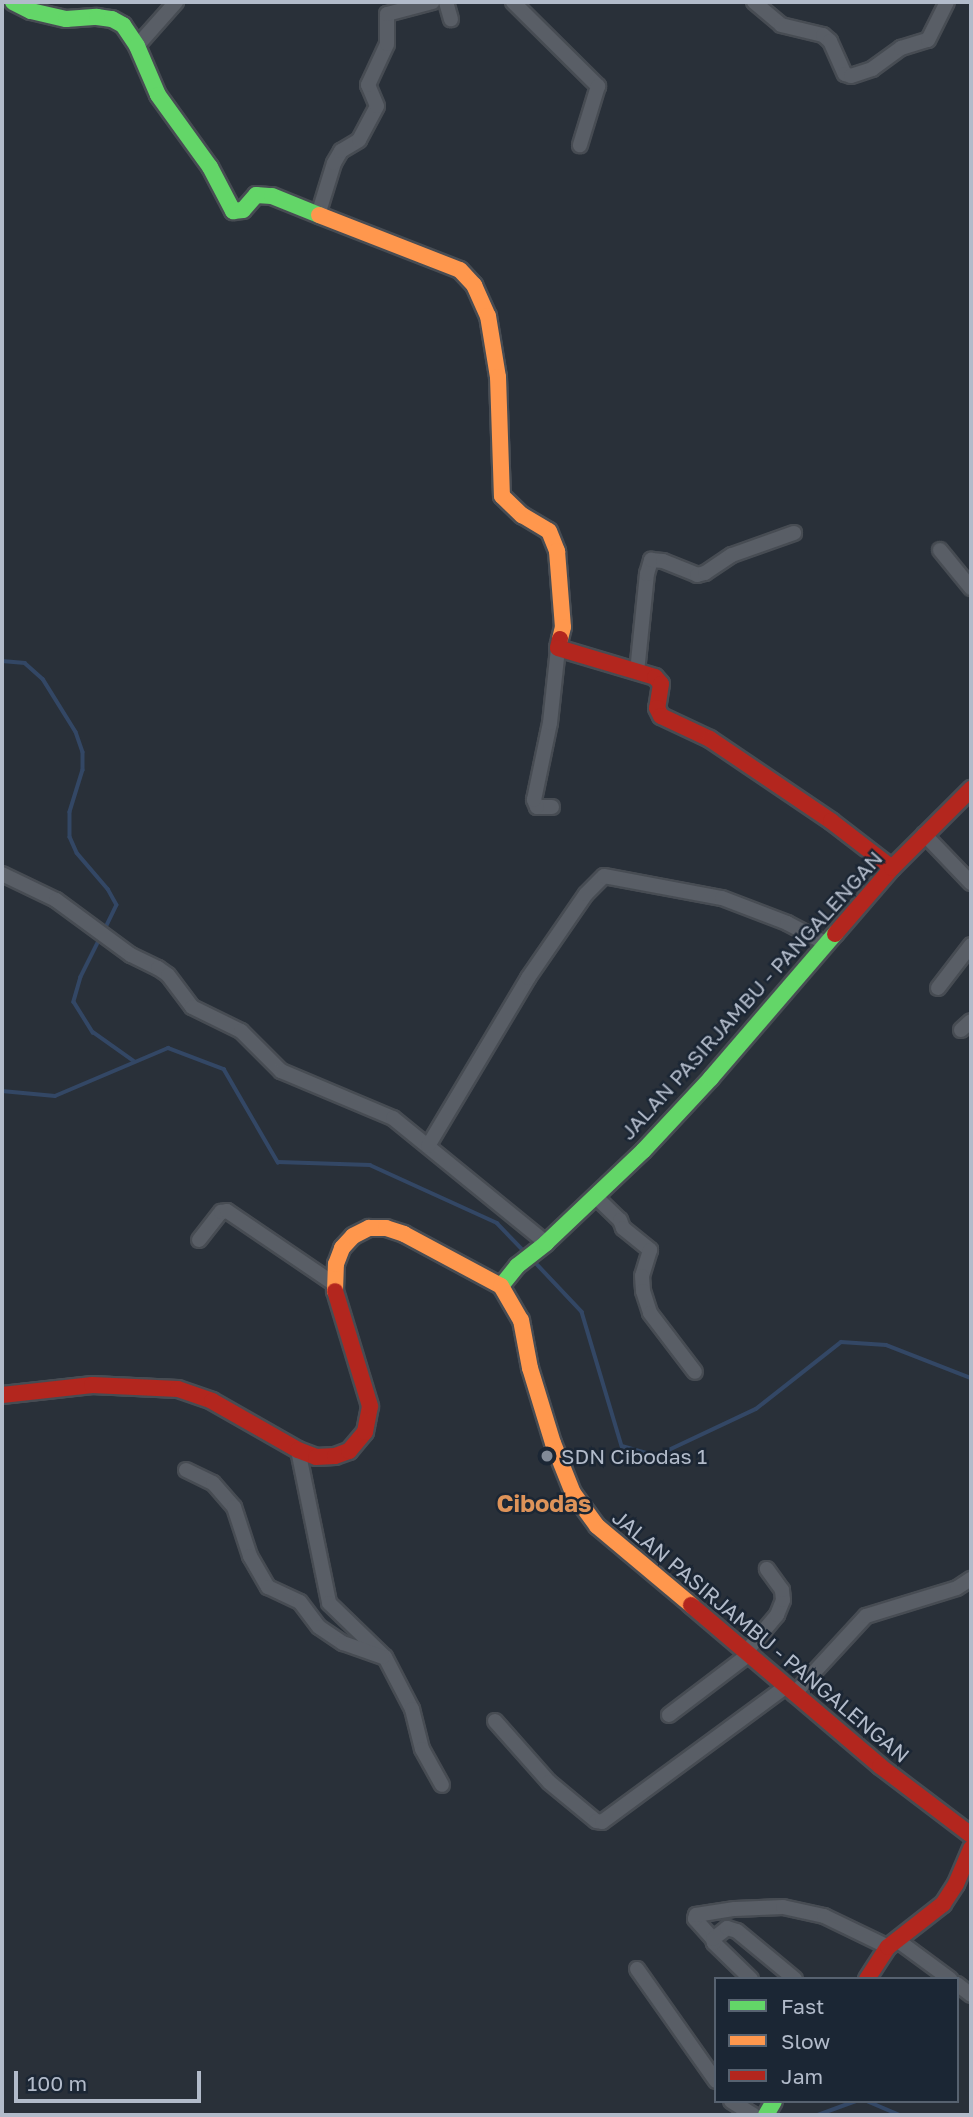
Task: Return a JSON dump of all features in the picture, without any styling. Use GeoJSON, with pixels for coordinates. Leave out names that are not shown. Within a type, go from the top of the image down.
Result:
{"type":"FeatureCollection","features":[{"type":"Feature","properties":{"kind":"main road"},"geometry":{"type":"LineString","coordinates":[[13,2],[66,19],[112,19],[123,25],[136,46],[158,95],[210,167],[233,211],[243,210],[251,198],[262,194],[438,258],[460,270],[474,285],[488,316],[498,377],[502,496],[522,515],[549,531],[557,551],[563,626],[558,648],[659,680],[657,708],[661,716],[678,722],[721,747],[831,821],[892,868]]}},
{"type":"Feature","properties":{"kind":"main road","name":"JALAN PASIRJAMBU - PANGALENGAN"},"geometry":{"type":"LineString","coordinates":[[971,789],[892,868],[711,1078],[596,1197],[517,1266],[501,1286],[521,1320],[530,1368],[573,1493],[597,1526],[880,1766],[971,1835]]}},
{"type":"Feature","properties":{"kind":"main road"},"geometry":{"type":"LineString","coordinates":[[2,1395],[92,1385],[178,1389],[212,1401],[298,1450],[316,1457],[335,1456],[349,1451],[365,1432],[369,1419],[367,1393],[333,1283],[342,1248],[353,1236],[369,1228],[386,1228],[501,1286]]}},
{"type":"Feature","properties":{"kind":"main road"},"geometry":{"type":"LineString","coordinates":[[868,1977],[893,1943],[921,1924],[943,1903],[956,1884],[971,1849]]}},
{"type":"Feature","properties":{"kind":"street"},"geometry":{"type":"LineString","coordinates":[[136,46],[176,2]]}},
{"type":"Feature","properties":{"kind":"street"},"geometry":{"type":"LineString","coordinates":[[318,215],[334,163],[341,151],[359,141],[377,106],[368,85],[387,44],[387,13],[432,2]]}},
{"type":"Feature","properties":{"kind":"street"},"geometry":{"type":"LineString","coordinates":[[446,2],[451,19]]}},
{"type":"Feature","properties":{"kind":"street"},"geometry":{"type":"LineString","coordinates":[[513,2],[598,86],[580,145]]}},
{"type":"Feature","properties":{"kind":"street"},"geometry":{"type":"LineString","coordinates":[[754,2],[781,25],[823,35],[834,48],[845,74],[851,76],[872,69],[901,48],[928,40],[947,2]]}},
{"type":"Feature","properties":{"kind":"street"},"geometry":{"type":"LineString","coordinates":[[637,672],[647,574],[651,560],[663,561],[697,575],[705,573],[732,555],[794,533]]}},
{"type":"Feature","properties":{"kind":"street"},"geometry":{"type":"LineString","coordinates":[[940,550],[971,589]]}},
{"type":"Feature","properties":{"kind":"street"},"geometry":{"type":"LineString","coordinates":[[552,807],[537,807],[534,800],[550,723],[558,648]]}},
{"type":"Feature","properties":{"kind":"street"},"geometry":{"type":"LineString","coordinates":[[924,834],[971,883]]}},
{"type":"Feature","properties":{"kind":"street"},"geometry":{"type":"LineString","coordinates":[[2,874],[57,900],[131,955],[167,975],[191,1007],[234,1027],[256,1044],[277,1067],[313,1087],[393,1118],[543,1245]]}},
{"type":"Feature","properties":{"kind":"street"},"geometry":{"type":"LineString","coordinates":[[428,1146],[528,978],[586,894],[604,876],[722,898],[787,923],[827,944]]}},
{"type":"Feature","properties":{"kind":"street"},"geometry":{"type":"LineString","coordinates":[[938,988],[971,945]]}},
{"type":"Feature","properties":{"kind":"street"},"geometry":{"type":"LineString","coordinates":[[596,1197],[620,1220],[623,1228],[650,1250],[642,1276],[650,1313],[695,1372]]}},
{"type":"Feature","properties":{"kind":"street"},"geometry":{"type":"LineString","coordinates":[[199,1240],[221,1212],[227,1211],[333,1283]]}},
{"type":"Feature","properties":{"kind":"street"},"geometry":{"type":"LineString","coordinates":[[298,1450],[329,1603],[385,1657],[412,1709],[422,1749],[442,1785]]}},
{"type":"Feature","properties":{"kind":"street"},"geometry":{"type":"LineString","coordinates":[[186,1470],[213,1483],[234,1507],[250,1556],[268,1587],[302,1604],[319,1627],[343,1643],[385,1657]]}},
{"type":"Feature","properties":{"kind":"street"},"geometry":{"type":"LineString","coordinates":[[670,1715],[746,1654],[777,1615],[783,1600],[782,1590],[766,1569]]}},
{"type":"Feature","properties":{"kind":"street"},"geometry":{"type":"LineString","coordinates":[[495,1721],[549,1782],[596,1821],[602,1822],[789,1690],[866,1616],[957,1588],[971,1579]]}},
{"type":"Feature","properties":{"kind":"street"},"geometry":{"type":"LineString","coordinates":[[749,1977],[717,1948],[713,1939],[695,1919],[696,1915],[735,1909],[783,1907],[824,1916],[893,1943],[947,1977]]}},
{"type":"Feature","properties":{"kind":"street"},"geometry":{"type":"LineString","coordinates":[[713,1939],[731,1928],[792,1977]]}},
{"type":"Feature","properties":{"kind":"street"},"geometry":{"type":"LineString","coordinates":[[637,1969],[714,2078]]}},
{"type":"Feature","properties":{"kind":"street"},"geometry":{"type":"LineString","coordinates":[[734,2103],[752,2115]]}},
{"type":"Feature","properties":{"kind":"waterway"},"geometry":{"type":"LineString","coordinates":[[2,661],[25,663],[43,679],[76,732],[83,752],[83,770],[70,812],[70,837],[77,853],[108,889],[117,905],[105,930]]}},
{"type":"Feature","properties":{"kind":"waterway"},"geometry":{"type":"LineString","coordinates":[[101,937],[81,977],[74,1002],[93,1032],[134,1061]]}},
{"type":"Feature","properties":{"kind":"waterway"},"geometry":{"type":"LineString","coordinates":[[2,1091],[55,1096],[168,1048],[224,1069],[278,1162],[370,1165],[497,1223],[524,1251]]}},
{"type":"Feature","properties":{"kind":"waterway"},"geometry":{"type":"LineString","coordinates":[[534,1261],[582,1312],[622,1446],[656,1456],[756,1409],[841,1342],[886,1345],[971,1378]]}},
{"type":"Feature","properties":{"kind":"waterway"},"geometry":{"type":"LineString","coordinates":[[818,2115],[851,2103]]}},
{"type":"Feature","properties":{"kind":"waterway"},"geometry":{"type":"LineString","coordinates":[[872,2103],[900,2115]]}},
{"type":"Feature","properties":{"kind":"traffic: fast"},"geometry":{"type":"LineString","coordinates":[[13,2],[31,11],[66,19],[97,17],[112,19],[123,25],[137,46],[158,95],[210,167],[233,211],[243,210],[256,195],[272,196],[319,215]]}},
{"type":"Feature","properties":{"kind":"traffic: fast"},"geometry":{"type":"LineString","coordinates":[[501,1286],[517,1266],[546,1243],[643,1151],[711,1078],[835,934]]}},
{"type":"Feature","properties":{"kind":"traffic: fast"},"geometry":{"type":"LineString","coordinates":[[766,2115],[773,2103]]}},
{"type":"Feature","properties":{"kind":"traffic: slow"},"geometry":{"type":"LineString","coordinates":[[319,215],[460,270],[474,285],[488,316],[498,377],[502,496],[522,515],[549,531],[557,551],[563,627],[560,639]]}},
{"type":"Feature","properties":{"kind":"traffic: slow"},"geometry":{"type":"LineString","coordinates":[[335,1291],[336,1264],[342,1248],[353,1236],[369,1228],[386,1228],[404,1234],[501,1286],[521,1320],[530,1368],[553,1443],[573,1493],[597,1526],[691,1605]]}},
{"type":"Feature","properties":{"kind":"traffic: jam"},"geometry":{"type":"LineString","coordinates":[[560,639],[558,648],[655,677],[661,684],[657,708],[661,716],[710,739],[831,821],[892,868]]}},
{"type":"Feature","properties":{"kind":"traffic: jam"},"geometry":{"type":"LineString","coordinates":[[835,934],[892,868],[971,789]]}},
{"type":"Feature","properties":{"kind":"traffic: jam"},"geometry":{"type":"LineString","coordinates":[[2,1395],[92,1385],[178,1389],[212,1401],[298,1450],[316,1457],[335,1456],[349,1451],[365,1432],[370,1406],[335,1291]]}},
{"type":"Feature","properties":{"kind":"traffic: jam"},"geometry":{"type":"LineString","coordinates":[[691,1605],[880,1766],[971,1835]]}},
{"type":"Feature","properties":{"kind":"traffic: jam"},"geometry":{"type":"LineString","coordinates":[[868,1977],[888,1947],[943,1904],[956,1884],[971,1848]]}},
{"type":"Feature","properties":{"kind":"place","name":"SDN Cibodas 1"},"geometry":{"type":"Point","coordinates":[547,1456]}},
{"type":"Feature","properties":{"kind":"district","name":"Cibodas"},"geometry":{"type":"Point","coordinates":[544,1503]}}]}
